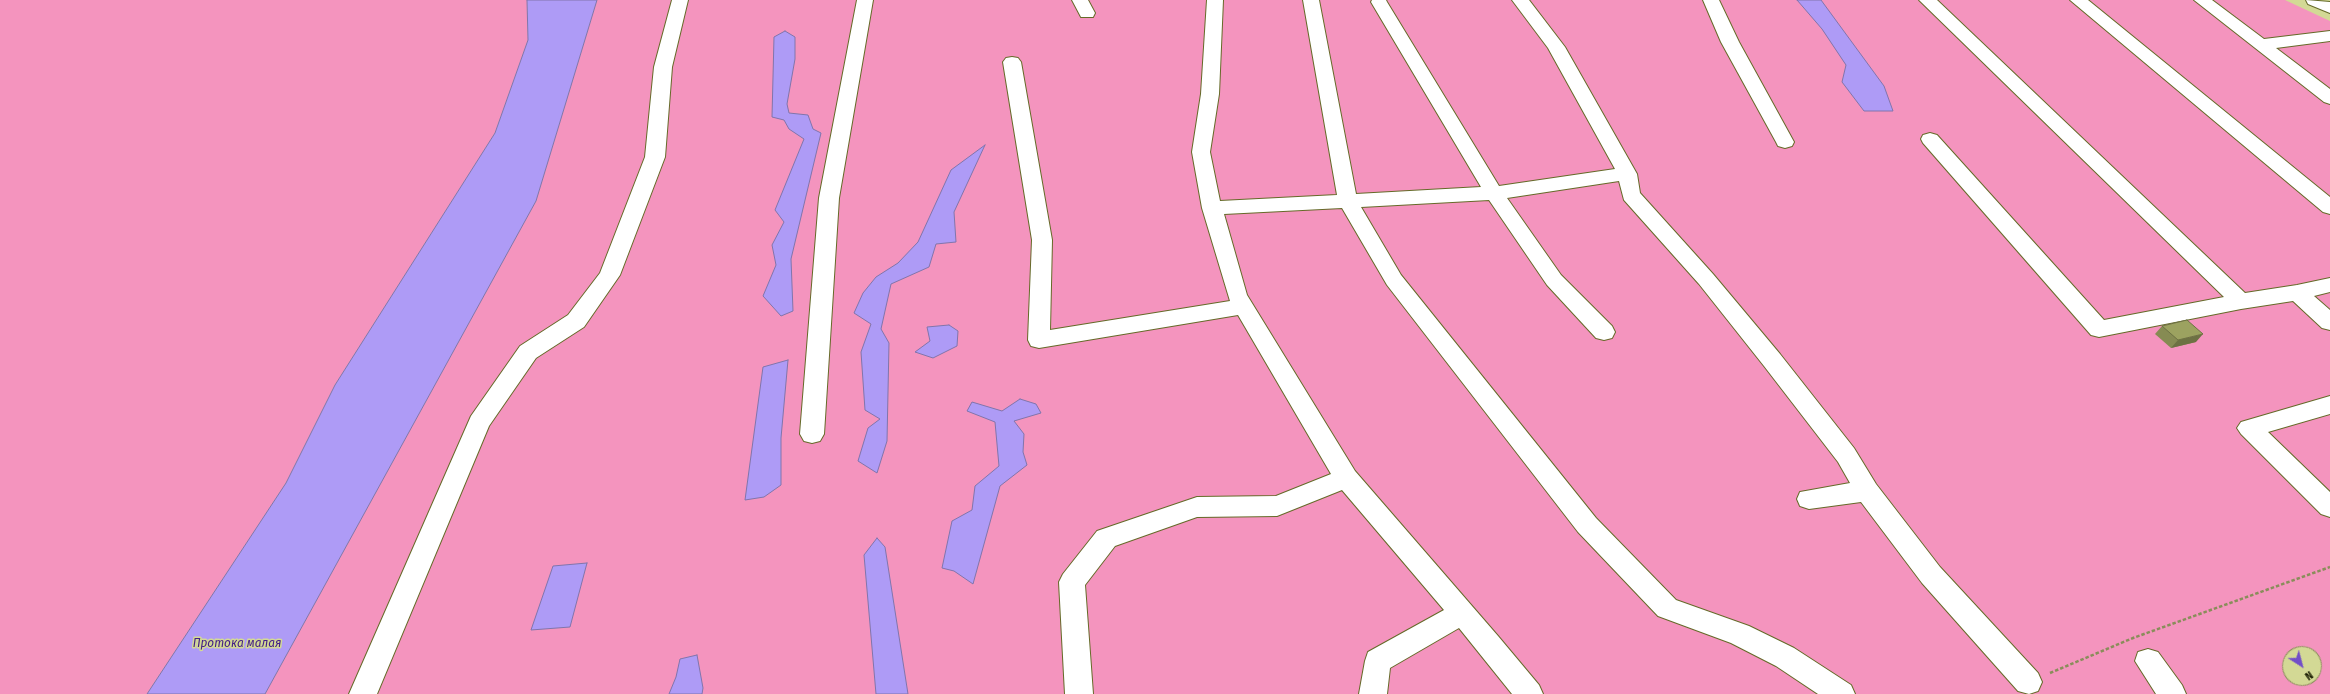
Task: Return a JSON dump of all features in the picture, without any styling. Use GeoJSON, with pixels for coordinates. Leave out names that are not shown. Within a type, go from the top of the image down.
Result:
{"type":"FeatureCollection","features":[{"type":"Feature","properties":{"kind":"street"},"geometry":{"type":"LineString","coordinates":[[363,694],[478,422],[528,352],[576,321],[610,275],[655,157],[663,67],[680,0]]}},
{"type":"Feature","properties":{"kind":"street"},"geometry":{"type":"LineString","coordinates":[[812,434],[829,198],[865,0]]}},
{"type":"Feature","properties":{"kind":"street"},"geometry":{"type":"LineString","coordinates":[[1216,0],[1210,94],[1201,152],[1212,208],[1237,294],[1346,478],[1462,613],[1529,694]]}},
{"type":"Feature","properties":{"kind":"street"},"geometry":{"type":"LineString","coordinates":[[1311,0],[1348,201],[1398,286],[1587,525],[1667,608],[1740,634],[1786,657],[1840,694]]}},
{"type":"Feature","properties":{"kind":"street"},"geometry":{"type":"LineString","coordinates":[[1520,0],[1556,47],[1627,174],[1631,195],[1706,279],[1772,360],[1846,455],[1867,491],[1931,575],[2028,682]]}},
{"type":"Feature","properties":{"kind":"street"},"geometry":{"type":"LineString","coordinates":[[1711,0],[1730,42],[1785,142]]}},
{"type":"Feature","properties":{"kind":"street"},"geometry":{"type":"LineString","coordinates":[[1927,0],[2241,301]]}},
{"type":"Feature","properties":{"kind":"street"},"geometry":{"type":"LineString","coordinates":[[2078,0],[2330,207]]}},
{"type":"Feature","properties":{"kind":"street"},"geometry":{"type":"LineString","coordinates":[[2202,0],[2330,98]]}},
{"type":"Feature","properties":{"kind":"street"},"geometry":{"type":"LineString","coordinates":[[2314,0],[2330,8]]}},
{"type":"Feature","properties":{"kind":"street"},"geometry":{"type":"LineString","coordinates":[[1379,2],[1494,193],[1554,280],[1604,332]]}},
{"type":"Feature","properties":{"kind":"street"},"geometry":{"type":"LineString","coordinates":[[2260,45],[2330,36]]}},
{"type":"Feature","properties":{"kind":"street"},"geometry":{"type":"LineString","coordinates":[[1012,62],[1042,240],[1039,340],[1244,306]]}},
{"type":"Feature","properties":{"kind":"street"},"geometry":{"type":"LineString","coordinates":[[1930,139],[2099,329],[2241,301],[2297,293],[2330,285]]}},
{"type":"Feature","properties":{"kind":"street"},"geometry":{"type":"LineString","coordinates":[[1212,208],[1494,193],[1627,174]]}},
{"type":"Feature","properties":{"kind":"street"},"geometry":{"type":"LineString","coordinates":[[2297,293],[2330,322]]}},
{"type":"Feature","properties":{"kind":"street"},"geometry":{"type":"LineString","coordinates":[[2330,405],[2249,428],[2330,507]]}},
{"type":"Feature","properties":{"kind":"street"},"geometry":{"type":"LineString","coordinates":[[1079,694],[1072,582],[1106,538],[1197,507],[1277,506],[1346,478]]}},
{"type":"Feature","properties":{"kind":"street"},"geometry":{"type":"LineString","coordinates":[[1809,499],[1867,491]]}},
{"type":"Feature","properties":{"kind":"street"},"geometry":{"type":"LineString","coordinates":[[1373,694],[1378,661],[1462,613]]}},
{"type":"Feature","properties":{"kind":"street"},"geometry":{"type":"LineString","coordinates":[[2148,661],[2172,694]]}},
{"type":"Feature","properties":{"kind":"path"},"geometry":{"type":"LineString","coordinates":[[2028,682],[2133,638],[2330,567]]}},
{"type":"Feature","properties":{"kind":"shaded area"},"geometry":{"type":"Polygon","coordinates":[[[0,0],[527,0],[528,40],[495,133],[335,385],[286,483],[147,694],[0,694],[0,0]]]}},
{"type":"Feature","properties":{"kind":"shaded area"},"geometry":{"type":"Polygon","coordinates":[[[597,0],[2285,0],[2330,21],[2330,694],[265,694],[536,201],[597,0]]]}},
{"type":"Feature","properties":{"kind":"water","name":"Протока малая"},"geometry":{"type":"Polygon","coordinates":[[[527,0],[597,0],[536,201],[265,694],[147,694],[286,483],[335,385],[495,133],[528,40],[527,0]]]}},
{"type":"Feature","properties":{"kind":"water"},"geometry":{"type":"Polygon","coordinates":[[[1797,0],[1821,0],[1884,86],[1893,111],[1864,111],[1842,82],[1846,65],[1822,29],[1797,0]]]}},
{"type":"Feature","properties":{"kind":"water"},"geometry":{"type":"Polygon","coordinates":[[[785,31],[795,37],[795,59],[787,104],[789,113],[808,115],[813,129],[821,133],[791,259],[793,311],[781,316],[763,296],[776,265],[772,245],[784,222],[775,210],[804,139],[789,129],[784,120],[772,117],[774,37],[785,31]]]}},
{"type":"Feature","properties":{"kind":"water"},"geometry":{"type":"Polygon","coordinates":[[[985,145],[954,212],[956,242],[936,244],[929,267],[891,284],[881,329],[889,343],[887,441],[877,473],[858,461],[868,428],[880,419],[865,410],[861,352],[871,324],[854,313],[863,293],[876,277],[898,263],[918,242],[951,170],[985,145]]]}},
{"type":"Feature","properties":{"kind":"water"},"geometry":{"type":"Polygon","coordinates":[[[949,325],[958,331],[957,346],[933,358],[915,352],[930,341],[927,327],[949,325]]]}},
{"type":"Feature","properties":{"kind":"water"},"geometry":{"type":"Polygon","coordinates":[[[788,360],[781,438],[781,485],[764,497],[745,500],[763,367],[788,360]]]}},
{"type":"Feature","properties":{"kind":"water"},"geometry":{"type":"Polygon","coordinates":[[[1020,399],[1036,404],[1041,413],[1014,421],[1024,434],[1023,452],[1027,465],[1000,486],[973,584],[954,571],[942,568],[952,521],[972,510],[975,486],[999,466],[995,422],[967,411],[972,402],[1002,411],[1020,399]]]}},
{"type":"Feature","properties":{"kind":"water"},"geometry":{"type":"Polygon","coordinates":[[[877,538],[885,547],[908,694],[876,694],[864,555],[877,538]]]}},
{"type":"Feature","properties":{"kind":"water"},"geometry":{"type":"Polygon","coordinates":[[[587,563],[570,627],[531,630],[553,566],[587,563]]]}},
{"type":"Feature","properties":{"kind":"water"},"geometry":{"type":"Polygon","coordinates":[[[697,655],[703,688],[702,694],[669,694],[676,677],[680,659],[697,655]]]}},
{"type":"Feature","properties":{"kind":"building"},"geometry":{"type":"Polygon","coordinates":[[[2187,320],[2203,334],[2178,340],[2162,326],[2187,320]]]}}]}
